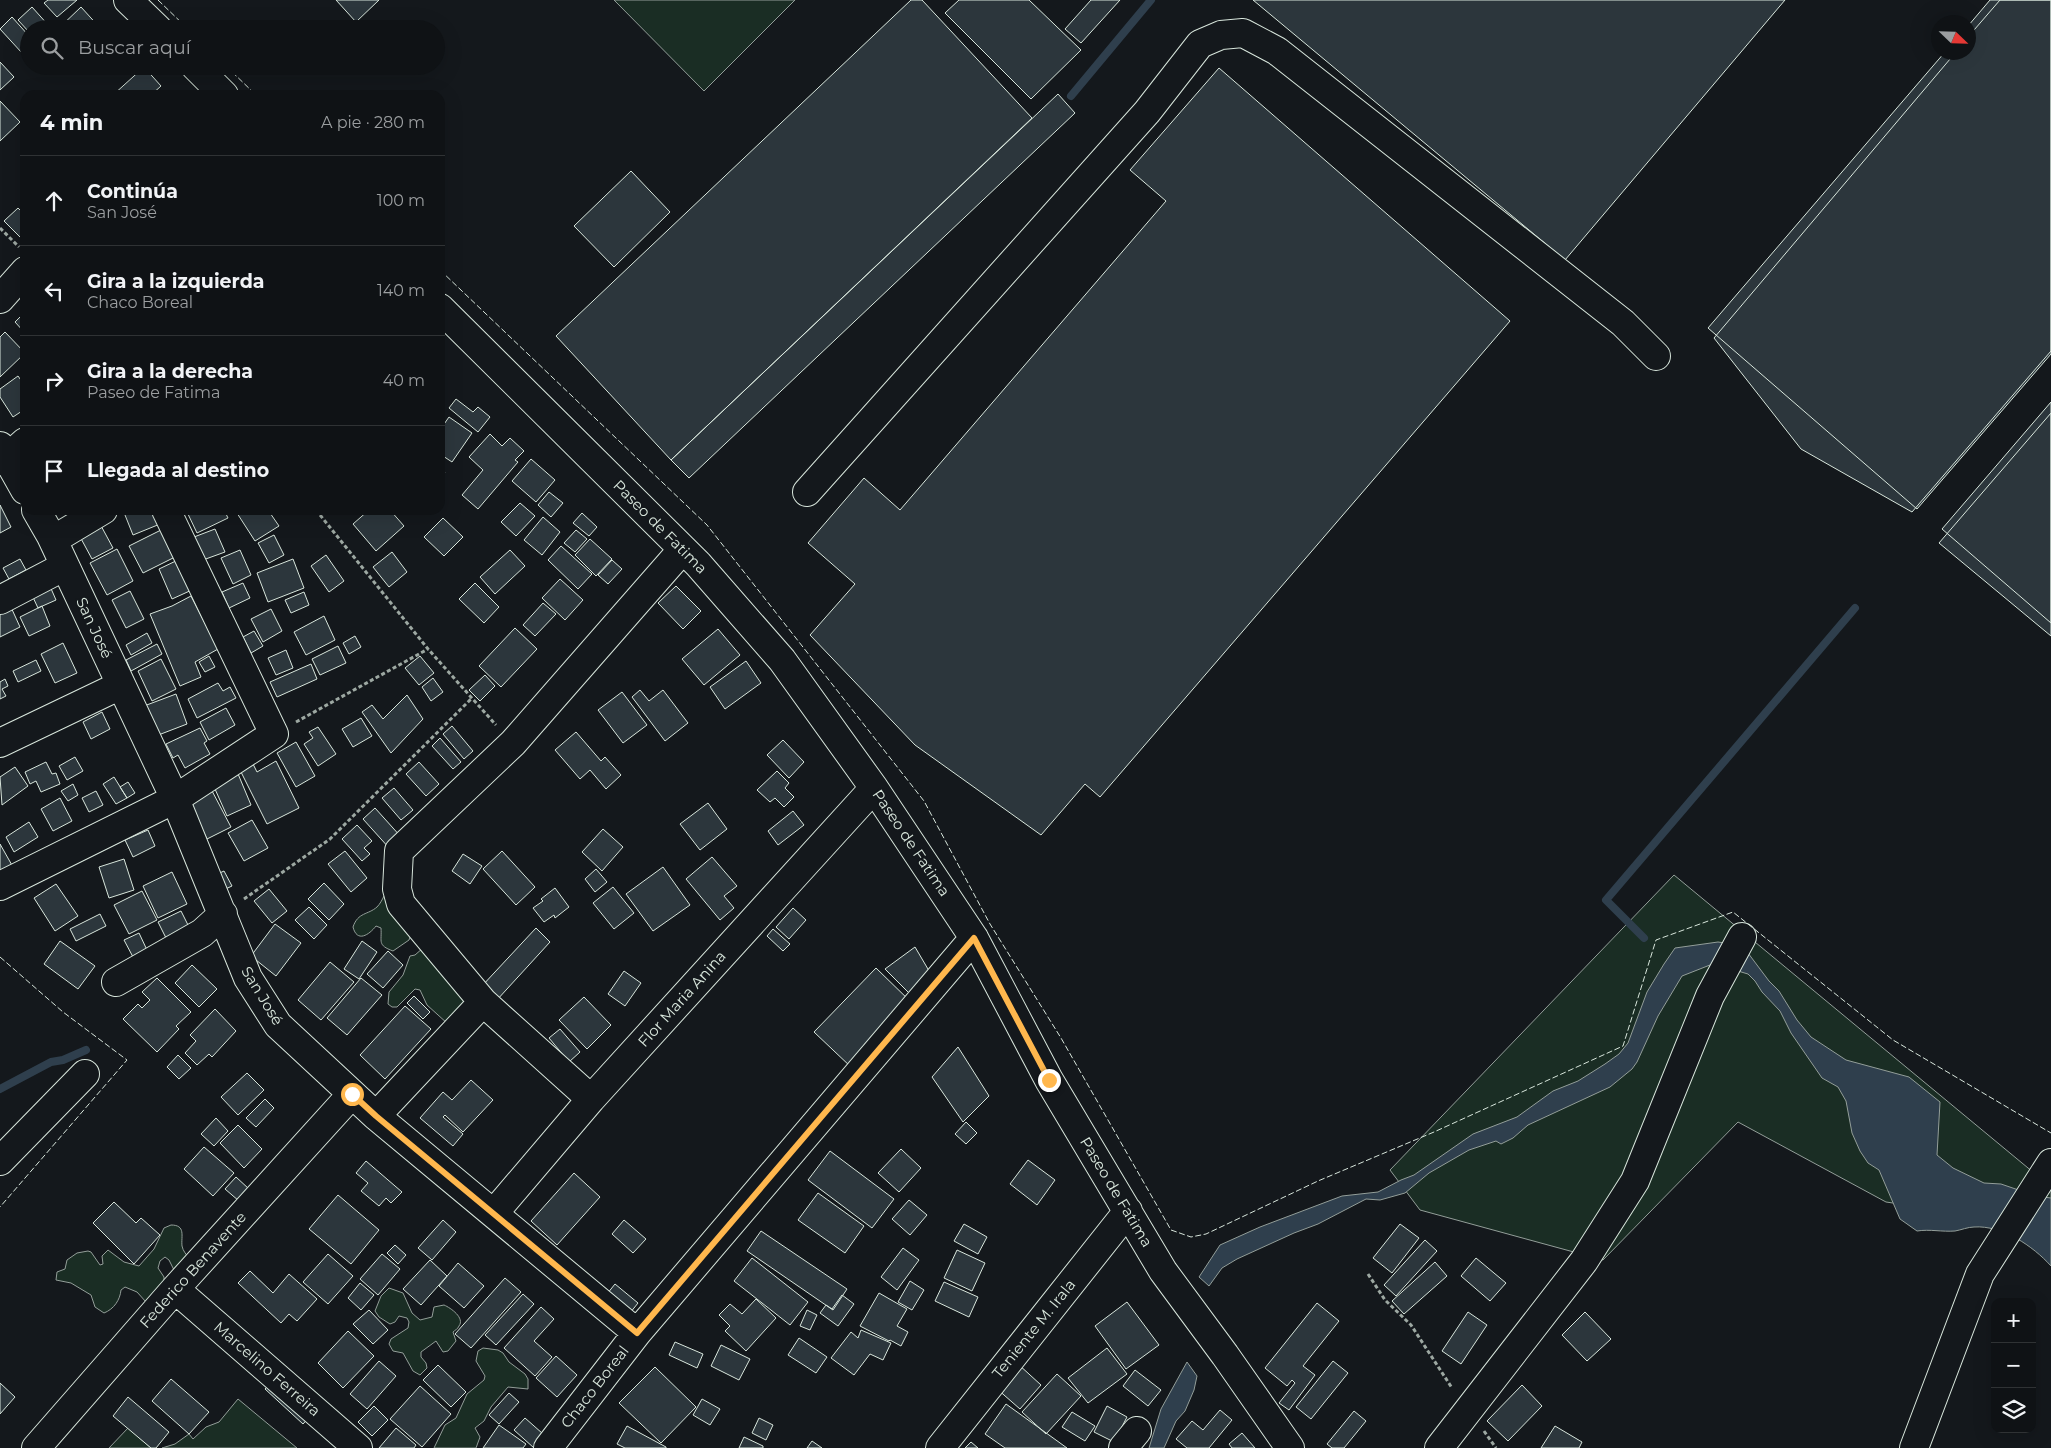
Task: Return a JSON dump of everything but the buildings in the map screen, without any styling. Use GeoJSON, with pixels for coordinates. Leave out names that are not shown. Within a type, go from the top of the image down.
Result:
{"type":"FeatureCollection","features":[{"type":"Feature","properties":{"kind":"street"},"geometry":{"type":"LineString","coordinates":[[128,0],[149,20]]}},
{"type":"Feature","properties":{"kind":"street"},"geometry":{"type":"LineString","coordinates":[[807,492],[1147,112],[1200,44],[1221,35],[1243,33],[1276,51],[1623,323],[1656,356]]}},
{"type":"Feature","properties":{"kind":"street"},"geometry":{"type":"LineString","coordinates":[[204,75],[219,90]]}},
{"type":"Feature","properties":{"kind":"street"},"geometry":{"type":"LineString","coordinates":[[0,299],[20,277]]}},
{"type":"Feature","properties":{"kind":"street","name":"Paseo de Fatima"},"geometry":{"type":"LineString","coordinates":[[445,313],[683,549],[782,660],[874,788],[974,938],[1049,1080],[1162,1271],[1225,1355],[1290,1448]]}},
{"type":"Feature","properties":{"kind":"street"},"geometry":{"type":"LineString","coordinates":[[8,452],[20,479]]}},
{"type":"Feature","properties":{"kind":"street","name":"San José"},"geometry":{"type":"LineString","coordinates":[[39,515],[53,540],[175,799],[248,978],[278,1025],[376,1116],[637,1333]]}},
{"type":"Feature","properties":{"kind":"street"},"geometry":{"type":"LineString","coordinates":[[53,540],[95,515]]}},
{"type":"Feature","properties":{"kind":"street"},"geometry":{"type":"LineString","coordinates":[[0,886],[175,799],[274,734],[168,515]]}},
{"type":"Feature","properties":{"kind":"street"},"geometry":{"type":"LineString","coordinates":[[591,1099],[483,1002],[401,904],[397,889],[398,851],[514,744],[683,549]]}},
{"type":"Feature","properties":{"kind":"street"},"geometry":{"type":"LineString","coordinates":[[0,600],[65,566]]}},
{"type":"Feature","properties":{"kind":"street"},"geometry":{"type":"LineString","coordinates":[[0,742],[121,685]]}},
{"type":"Feature","properties":{"kind":"street","name":"Flor Maria Anina"},"geometry":{"type":"LineString","coordinates":[[494,1213],[591,1099],[874,788]]}},
{"type":"Feature","properties":{"kind":"street"},"geometry":{"type":"LineString","coordinates":[[116,982],[202,933],[222,914]]}},
{"type":"Feature","properties":{"kind":"street"},"geometry":{"type":"LineString","coordinates":[[1439,1448],[1584,1261],[1635,1181],[1710,996],[1742,937]]}},
{"type":"Feature","properties":{"kind":"street","name":"Chaco Boreal"},"geometry":{"type":"LineString","coordinates":[[548,1448],[637,1333],[974,938]]}},
{"type":"Feature","properties":{"kind":"street"},"geometry":{"type":"LineString","coordinates":[[376,1116],[483,1002]]}},
{"type":"Feature","properties":{"kind":"street"},"geometry":{"type":"LineString","coordinates":[[0,1161],[85,1074]]}},
{"type":"Feature","properties":{"kind":"street","name":"Federico Benavente"},"geometry":{"type":"LineString","coordinates":[[36,1448],[175,1289],[352,1094]]}},
{"type":"Feature","properties":{"kind":"street"},"geometry":{"type":"LineString","coordinates":[[1914,1448],[1980,1274],[2051,1163]]}},
{"type":"Feature","properties":{"kind":"street","name":"Teniente M. Irala"},"geometry":{"type":"LineString","coordinates":[[940,1448],[1128,1211]]}},
{"type":"Feature","properties":{"kind":"street","name":"Marcelino Ferreira"},"geometry":{"type":"LineString","coordinates":[[175,1289],[358,1448]]}},
{"type":"Feature","properties":{"kind":"path"},"geometry":{"type":"LineString","coordinates":[[0,228],[20,247]]}},
{"type":"Feature","properties":{"kind":"path"},"geometry":{"type":"LineString","coordinates":[[320,515],[428,649],[514,744]]}},
{"type":"Feature","properties":{"kind":"path"},"geometry":{"type":"LineString","coordinates":[[274,734],[428,649]]}},
{"type":"Feature","properties":{"kind":"path"},"geometry":{"type":"LineString","coordinates":[[222,914],[330,839],[472,698]]}},
{"type":"Feature","properties":{"kind":"path"},"geometry":{"type":"LineString","coordinates":[[1368,1274],[1385,1300],[1411,1325],[1467,1410],[1496,1448]]}},
{"type":"Feature","properties":{"kind":"green space"},"geometry":{"type":"Polygon","coordinates":[[[614,0],[795,0],[704,91],[614,0]]]}},
{"type":"Feature","properties":{"kind":"green space"},"geometry":{"type":"Polygon","coordinates":[[[1674,875],[2051,1187],[2051,1251],[1989,1217],[1886,1202],[1738,1122],[1603,1260],[1420,1210],[1390,1170],[1674,875]]]}},
{"type":"Feature","properties":{"kind":"green space"},"geometry":{"type":"Polygon","coordinates":[[[384,896],[389,896],[411,935],[409,940],[393,951],[382,945],[381,928],[376,926],[367,934],[360,936],[357,935],[353,927],[360,916],[377,907],[384,896]]]}},
{"type":"Feature","properties":{"kind":"green space"},"geometry":{"type":"Polygon","coordinates":[[[423,948],[467,999],[448,1024],[427,1005],[420,990],[415,989],[397,1007],[392,1007],[388,1004],[389,992],[403,975],[410,956],[415,955],[423,948]]]}},
{"type":"Feature","properties":{"kind":"green space"},"geometry":{"type":"Polygon","coordinates":[[[176,1225],[181,1229],[182,1246],[188,1257],[174,1270],[169,1260],[165,1257],[160,1261],[158,1268],[164,1277],[164,1282],[146,1302],[137,1292],[125,1287],[121,1290],[116,1304],[104,1313],[95,1307],[91,1295],[71,1283],[56,1280],[57,1272],[65,1269],[67,1260],[77,1253],[88,1251],[91,1252],[100,1265],[103,1264],[102,1256],[108,1250],[124,1262],[139,1266],[154,1249],[164,1228],[176,1225]]]}},
{"type":"Feature","properties":{"kind":"green space"},"geometry":{"type":"Polygon","coordinates":[[[389,1288],[403,1293],[412,1313],[420,1320],[432,1317],[434,1307],[444,1305],[459,1317],[459,1327],[453,1332],[456,1341],[448,1351],[443,1352],[436,1341],[421,1352],[421,1357],[426,1363],[427,1368],[420,1375],[413,1371],[403,1353],[393,1351],[389,1344],[391,1339],[408,1328],[409,1322],[407,1318],[399,1316],[395,1322],[390,1324],[379,1317],[375,1311],[381,1296],[389,1288]]]}},
{"type":"Feature","properties":{"kind":"green space"},"geometry":{"type":"Polygon","coordinates":[[[483,1348],[498,1350],[503,1353],[509,1362],[525,1374],[528,1379],[528,1389],[508,1387],[491,1407],[484,1421],[475,1428],[480,1437],[476,1448],[434,1448],[445,1425],[456,1418],[467,1394],[484,1380],[485,1376],[476,1361],[478,1351],[483,1348]]]}},
{"type":"Feature","properties":{"kind":"green space"},"geometry":{"type":"Polygon","coordinates":[[[238,1399],[297,1448],[162,1448],[175,1444],[189,1434],[193,1439],[206,1427],[219,1422],[238,1399]]]}},
{"type":"Feature","properties":{"kind":"green space"},"geometry":{"type":"Polygon","coordinates":[[[128,1428],[151,1448],[109,1448],[128,1428]]]}},
{"type":"Feature","properties":{"kind":"water"},"geometry":{"type":"Polygon","coordinates":[[[1718,942],[1732,944],[1748,953],[1779,991],[1797,1020],[1811,1037],[1846,1060],[1909,1077],[1940,1102],[1937,1155],[1953,1168],[1984,1183],[2001,1184],[2036,1196],[2051,1198],[2051,1266],[2026,1244],[1995,1229],[1969,1227],[1955,1231],[1917,1231],[1900,1219],[1879,1170],[1868,1163],[1860,1151],[1852,1133],[1846,1101],[1838,1087],[1822,1078],[1791,1033],[1780,1011],[1748,974],[1721,966],[1710,965],[1682,976],[1658,1016],[1637,1062],[1632,1069],[1610,1087],[1528,1125],[1513,1138],[1501,1144],[1496,1141],[1469,1150],[1429,1173],[1405,1193],[1380,1200],[1366,1199],[1318,1224],[1237,1259],[1222,1268],[1209,1286],[1199,1277],[1220,1245],[1260,1227],[1342,1196],[1378,1192],[1414,1175],[1473,1134],[1517,1117],[1553,1091],[1578,1081],[1605,1064],[1619,1054],[1628,1043],[1647,992],[1675,948],[1718,942]]]}},
{"type":"Feature","properties":{"kind":"water"},"geometry":{"type":"Polygon","coordinates":[[[1187,1362],[1197,1376],[1194,1390],[1185,1411],[1176,1421],[1164,1448],[1149,1448],[1161,1409],[1187,1362]]]}},
{"type":"Feature","properties":{"kind":"waterway"},"geometry":{"type":"LineString","coordinates":[[1071,96],[1151,0]]}},
{"type":"Feature","properties":{"kind":"waterway"},"geometry":{"type":"LineString","coordinates":[[1644,938],[1606,900],[1855,608]]}},
{"type":"Feature","properties":{"kind":"waterway"},"geometry":{"type":"LineString","coordinates":[[0,1089],[51,1062],[63,1060],[86,1050]]}},
{"type":"Feature","properties":{"kind":"fence"},"geometry":{"type":"LineString","coordinates":[[158,0],[179,20]]}},
{"type":"Feature","properties":{"kind":"fence"},"geometry":{"type":"LineString","coordinates":[[235,75],[251,90]]}},
{"type":"Feature","properties":{"kind":"fence"},"geometry":{"type":"LineString","coordinates":[[445,275],[707,525],[924,801],[990,924],[1061,1038],[1171,1230],[1191,1237],[1206,1234],[1318,1181],[1434,1132],[1623,1046],[1656,940],[1733,912],[1893,1040],[2051,1133]]}},
{"type":"Feature","properties":{"kind":"fence"},"geometry":{"type":"LineString","coordinates":[[0,957],[63,1012],[127,1060],[0,1207]]}},
{"type":"Feature","properties":{"kind":"route"},"geometry":{"type":"LineString","coordinates":[[352,1094],[637,1333],[974,938],[1049,1080]]}}]}
